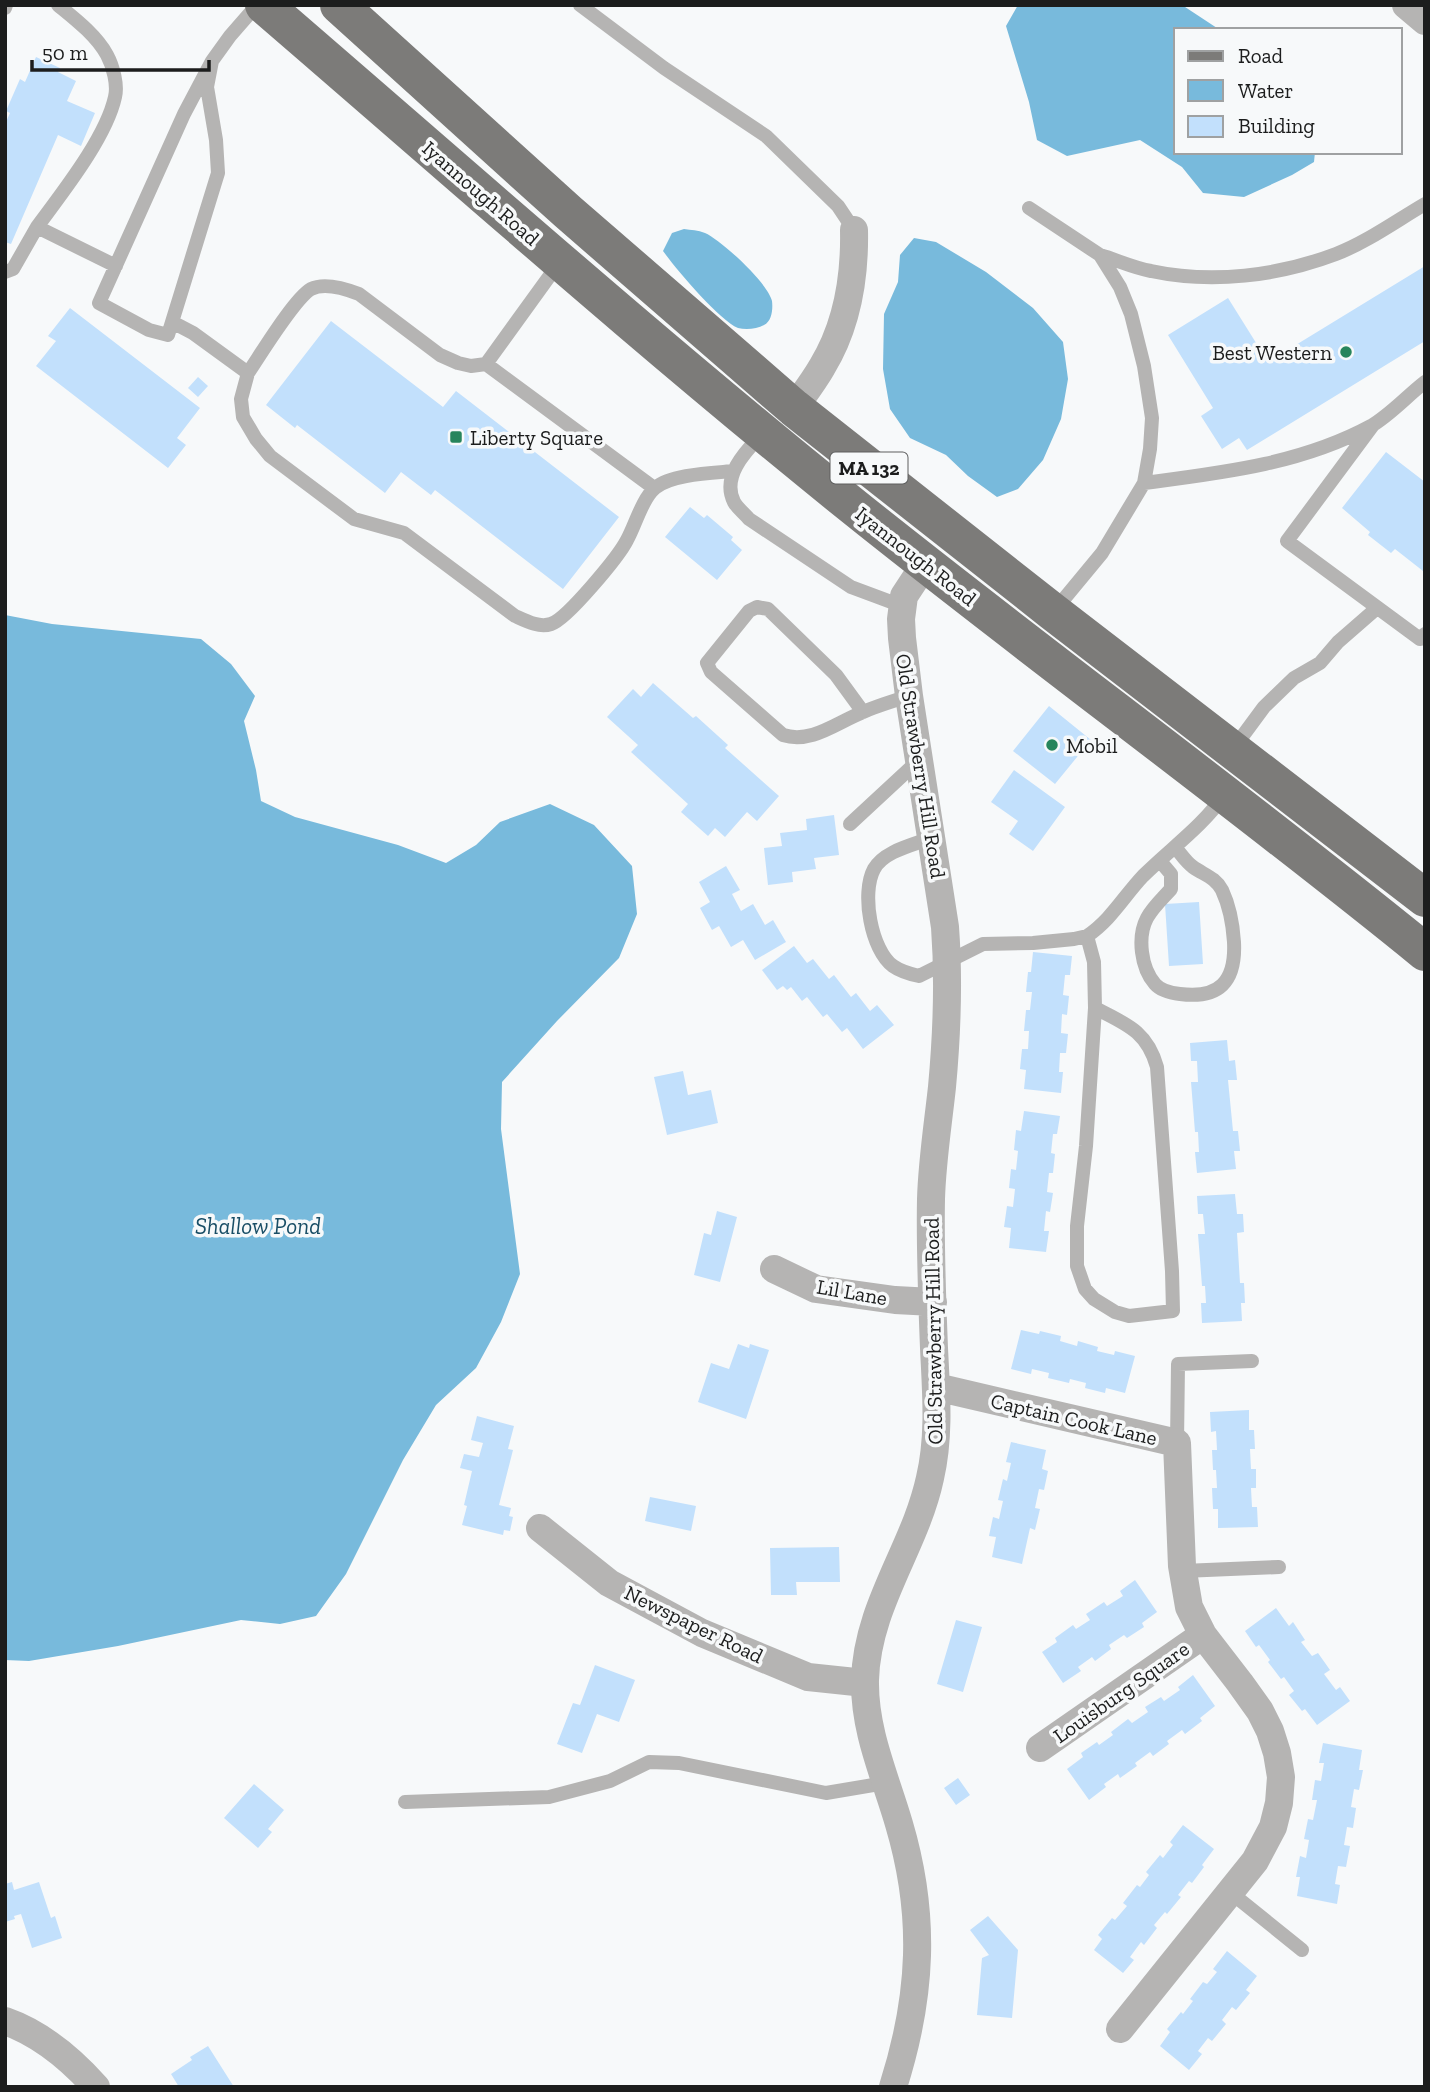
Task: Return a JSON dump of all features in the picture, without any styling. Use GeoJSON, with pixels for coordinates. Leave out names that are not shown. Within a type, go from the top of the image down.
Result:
{"type":"FeatureCollection","features":[{"type":"Feature","properties":{"kind":"main road","name":"Iyannough Road"},"geometry":{"type":"LineString","coordinates":[[264,5],[763,433],[925,564],[1425,952]]}},
{"type":"Feature","properties":{"kind":"main road","name":"Iyannough Road"},"geometry":{"type":"LineString","coordinates":[[339,5],[568,212],[794,408],[1053,612],[1425,898]]}},
{"type":"Feature","properties":{"kind":"street"},"geometry":{"type":"LineString","coordinates":[[1406,5],[1425,21]]}},
{"type":"Feature","properties":{"kind":"street"},"geometry":{"type":"LineString","coordinates":[[794,408],[823,366],[841,325],[852,278],[854,230]]}},
{"type":"Feature","properties":{"kind":"street","name":"Old Strawberry Hill Road"},"geometry":{"type":"LineString","coordinates":[[893,2087],[909,2024],[919,1939],[913,1880],[900,1826],[870,1729],[865,1683],[867,1658],[880,1608],[930,1479],[937,1420],[931,1195],[946,1037],[948,962],[902,638],[902,606],[909,587],[925,564]]}},
{"type":"Feature","properties":{"kind":"street","name":"Lil Lane"},"geometry":{"type":"LineString","coordinates":[[774,1269],[816,1290],[933,1303]]}},
{"type":"Feature","properties":{"kind":"street","name":"Captain Cook Lane"},"geometry":{"type":"LineString","coordinates":[[936,1387],[1177,1443],[1183,1571],[1189,1607],[1203,1635],[1260,1712],[1277,1753],[1281,1777],[1279,1803],[1273,1827],[1255,1861],[1120,2029]]}},
{"type":"Feature","properties":{"kind":"street","name":"Newspaper Road"},"geometry":{"type":"LineString","coordinates":[[540,1528],[609,1583],[702,1633],[808,1676],[865,1683]]}},
{"type":"Feature","properties":{"kind":"street","name":"Louisburg Square"},"geometry":{"type":"LineString","coordinates":[[1040,1748],[1203,1635]]}},
{"type":"Feature","properties":{"kind":"street"},"geometry":{"type":"LineString","coordinates":[[5,2021],[33,2034],[62,2053],[96,2087]]}},
{"type":"Feature","properties":{"kind":"lane"},"geometry":{"type":"LineString","coordinates":[[5,272],[13,269],[37,227],[86,158],[116,96],[114,77],[107,56],[93,36],[58,5]]}},
{"type":"Feature","properties":{"kind":"lane"},"geometry":{"type":"LineString","coordinates":[[212,61],[208,87],[218,173],[168,335],[149,330],[99,303],[184,114],[212,61],[257,5]]}},
{"type":"Feature","properties":{"kind":"lane"},"geometry":{"type":"LineString","coordinates":[[580,5],[654,61],[766,136],[838,206],[854,230]]}},
{"type":"Feature","properties":{"kind":"lane"},"geometry":{"type":"LineString","coordinates":[[1029,208],[1100,255],[1150,271],[1193,278],[1225,278],[1294,267],[1337,254],[1425,204]]}},
{"type":"Feature","properties":{"kind":"lane"},"geometry":{"type":"LineString","coordinates":[[37,227],[116,266]]}},
{"type":"Feature","properties":{"kind":"lane"},"geometry":{"type":"LineString","coordinates":[[1053,612],[1102,553],[1144,483],[1150,450],[1152,418],[1132,314],[1120,287],[1100,255]]}},
{"type":"Feature","properties":{"kind":"lane"},"geometry":{"type":"LineString","coordinates":[[486,364],[560,261]]}},
{"type":"Feature","properties":{"kind":"lane"},"geometry":{"type":"LineString","coordinates":[[654,488],[486,364],[471,366],[440,355],[359,294],[344,288],[313,288],[299,300],[248,373],[242,399],[243,417],[270,456],[354,519],[404,533],[515,616],[533,624],[551,624],[581,600],[626,542],[654,488],[672,480],[734,471]]}},
{"type":"Feature","properties":{"kind":"lane"},"geometry":{"type":"LineString","coordinates":[[172,322],[193,333],[248,373]]}},
{"type":"Feature","properties":{"kind":"lane"},"geometry":{"type":"LineString","coordinates":[[1425,382],[1373,425],[1287,541],[1420,639],[1425,634]]}},
{"type":"Feature","properties":{"kind":"lane"},"geometry":{"type":"LineString","coordinates":[[1144,483],[1234,471],[1277,461],[1318,450],[1373,425]]}},
{"type":"Feature","properties":{"kind":"lane"},"geometry":{"type":"LineString","coordinates":[[763,433],[744,454],[734,471],[730,492],[735,504],[749,519],[851,587],[902,606]]}},
{"type":"Feature","properties":{"kind":"lane"},"geometry":{"type":"LineString","coordinates":[[863,712],[836,675],[768,609],[757,607],[749,611],[707,663],[711,672],[783,735],[795,738],[811,736],[863,712],[909,696]]}},
{"type":"Feature","properties":{"kind":"lane"},"geometry":{"type":"LineString","coordinates":[[1232,750],[1264,707],[1294,678],[1320,663],[1338,642],[1377,608]]}},
{"type":"Feature","properties":{"kind":"lane"},"geometry":{"type":"LineString","coordinates":[[850,824],[920,760]]}},
{"type":"Feature","properties":{"kind":"lane"},"geometry":{"type":"LineString","coordinates":[[931,838],[882,860],[874,868],[869,890],[872,929],[877,944],[894,967],[919,976],[983,944],[1033,943],[1087,936],[1100,927],[1141,879],[1211,813],[1224,794]]}},
{"type":"Feature","properties":{"kind":"lane"},"geometry":{"type":"LineString","coordinates":[[1160,861],[1171,874],[1171,889],[1143,927],[1144,962],[1155,984],[1161,989],[1184,995],[1207,995],[1216,990],[1230,974],[1234,955],[1232,929],[1224,897],[1215,880],[1192,867],[1175,847]]}},
{"type":"Feature","properties":{"kind":"lane"},"geometry":{"type":"LineString","coordinates":[[1087,936],[1094,962],[1095,1008],[1086,1146],[1077,1226],[1076,1247],[1081,1279],[1085,1289],[1094,1298],[1129,1316],[1173,1311],[1157,1067],[1153,1052],[1146,1041],[1124,1023],[1095,1008]]}},
{"type":"Feature","properties":{"kind":"lane"},"geometry":{"type":"LineString","coordinates":[[1177,1443],[1178,1364],[1252,1361]]}},
{"type":"Feature","properties":{"kind":"lane"},"geometry":{"type":"LineString","coordinates":[[1183,1571],[1279,1567]]}},
{"type":"Feature","properties":{"kind":"lane"},"geometry":{"type":"LineString","coordinates":[[405,1802],[549,1797],[610,1781],[649,1762],[679,1763],[826,1793],[885,1783]]}},
{"type":"Feature","properties":{"kind":"lane"},"geometry":{"type":"LineString","coordinates":[[1230,1892],[1302,1950]]}},
{"type":"Feature","properties":{"kind":"water"},"geometry":{"type":"Polygon","coordinates":[[[1018,5],[1182,5],[1217,28],[1174,28],[1174,154],[1315,154],[1314,162],[1244,197],[1203,193],[1182,167],[1140,140],[1067,156],[1037,140],[1029,102],[1006,26],[1018,5]]]}},
{"type":"Feature","properties":{"kind":"water"},"geometry":{"type":"Polygon","coordinates":[[[684,229],[712,237],[753,273],[772,301],[767,323],[755,328],[738,328],[709,305],[687,281],[663,251],[672,233],[684,229]]]}},
{"type":"Feature","properties":{"kind":"water"},"geometry":{"type":"Polygon","coordinates":[[[914,238],[936,242],[986,272],[1033,308],[1063,342],[1068,379],[1061,419],[1043,460],[1018,489],[997,497],[968,476],[946,455],[910,438],[890,409],[883,369],[884,314],[898,282],[900,255],[914,238]]]}},
{"type":"Feature","properties":{"kind":"water","name":"Shallow Pond"},"geometry":{"type":"Polygon","coordinates":[[[5,615],[52,624],[201,639],[231,664],[255,696],[244,721],[261,801],[295,817],[398,845],[446,863],[476,845],[500,822],[550,804],[594,825],[632,866],[637,914],[619,958],[502,1082],[501,1129],[520,1274],[501,1322],[476,1368],[436,1405],[403,1460],[346,1574],[316,1616],[280,1624],[241,1620],[118,1646],[29,1661],[5,1660],[5,615]]]}},
{"type":"Feature","properties":{"kind":"building"},"geometry":{"type":"Polygon","coordinates":[[[36,57],[60,68],[58,72],[76,81],[67,101],[95,113],[81,146],[58,135],[11,244],[5,242],[5,124],[10,113],[6,111],[20,79],[25,82],[36,57]]]}},
{"type":"Feature","properties":{"kind":"building","name":"Best Western"},"geometry":{"type":"Polygon","coordinates":[[[1425,266],[1425,341],[1247,450],[1239,438],[1222,449],[1201,416],[1213,408],[1168,335],[1228,298],[1268,362],[1425,266]]]}},
{"type":"Feature","properties":{"kind":"building"},"geometry":{"type":"Polygon","coordinates":[[[70,308],[200,408],[177,438],[186,445],[168,468],[36,366],[56,341],[48,336],[70,308]]]}},
{"type":"Feature","properties":{"kind":"building"},"geometry":{"type":"Polygon","coordinates":[[[331,321],[443,407],[456,391],[619,517],[563,589],[435,490],[431,495],[401,472],[385,493],[297,425],[295,428],[266,405],[331,321]]]}},
{"type":"Feature","properties":{"kind":"building"},"geometry":{"type":"Polygon","coordinates":[[[198,377],[208,386],[198,397],[188,388],[198,377]]]}},
{"type":"Feature","properties":{"kind":"building"},"geometry":{"type":"Polygon","coordinates":[[[1386,452],[1425,482],[1423,571],[1395,549],[1391,553],[1368,535],[1370,532],[1342,508],[1386,452]]]}},
{"type":"Feature","properties":{"kind":"building"},"geometry":{"type":"Polygon","coordinates":[[[690,507],[704,518],[707,515],[733,537],[731,540],[742,550],[717,580],[665,537],[690,507]]]}},
{"type":"Feature","properties":{"kind":"building"},"geometry":{"type":"Polygon","coordinates":[[[653,683],[693,718],[696,716],[728,745],[725,748],[779,796],[757,821],[747,812],[725,837],[715,828],[708,836],[681,812],[688,804],[631,752],[638,745],[607,717],[633,689],[641,697],[653,683]]]}},
{"type":"Feature","properties":{"kind":"building","name":"Mobil"},"geometry":{"type":"Polygon","coordinates":[[[1049,706],[1091,740],[1055,784],[1013,751],[1049,706]]]}},
{"type":"Feature","properties":{"kind":"building"},"geometry":{"type":"Polygon","coordinates":[[[1014,770],[1065,807],[1033,851],[1009,834],[1018,821],[991,802],[1014,770]]]}},
{"type":"Feature","properties":{"kind":"building"},"geometry":{"type":"Polygon","coordinates":[[[834,815],[839,855],[814,858],[816,869],[792,872],[793,882],[768,885],[764,848],[782,846],[780,833],[807,830],[806,819],[834,815]]]}},
{"type":"Feature","properties":{"kind":"building"},"geometry":{"type":"Polygon","coordinates":[[[726,866],[740,890],[732,894],[741,911],[753,904],[765,925],[773,920],[786,942],[755,960],[743,940],[731,947],[719,926],[712,930],[700,908],[710,902],[699,882],[726,866]]]}},
{"type":"Feature","properties":{"kind":"building"},"geometry":{"type":"Polygon","coordinates":[[[1199,902],[1203,964],[1169,966],[1165,904],[1199,902]]]}},
{"type":"Feature","properties":{"kind":"building"},"geometry":{"type":"Polygon","coordinates":[[[794,946],[807,963],[813,959],[829,979],[834,975],[851,997],[856,993],[870,1011],[877,1005],[894,1025],[863,1049],[847,1028],[842,1032],[827,1014],[823,1017],[807,997],[802,1001],[791,987],[787,990],[783,986],[777,990],[762,970],[794,946]]]}},
{"type":"Feature","properties":{"kind":"building"},"geometry":{"type":"Polygon","coordinates":[[[1033,952],[1072,956],[1070,975],[1065,975],[1063,995],[1069,996],[1067,1015],[1062,1014],[1061,1033],[1068,1034],[1066,1053],[1060,1053],[1059,1072],[1063,1072],[1061,1093],[1024,1089],[1026,1070],[1020,1069],[1022,1049],[1028,1049],[1029,1031],[1024,1031],[1026,1010],[1030,1010],[1032,992],[1026,992],[1033,952]]]}},
{"type":"Feature","properties":{"kind":"building"},"geometry":{"type":"Polygon","coordinates":[[[1227,1040],[1229,1061],[1235,1060],[1237,1080],[1228,1080],[1233,1131],[1238,1131],[1240,1151],[1234,1151],[1236,1169],[1197,1173],[1195,1152],[1199,1152],[1198,1132],[1195,1132],[1191,1082],[1198,1082],[1197,1061],[1191,1061],[1190,1043],[1227,1040]]]}},
{"type":"Feature","properties":{"kind":"building"},"geometry":{"type":"Polygon","coordinates":[[[683,1071],[688,1095],[711,1090],[718,1123],[667,1135],[654,1077],[683,1071]]]}},
{"type":"Feature","properties":{"kind":"building"},"geometry":{"type":"Polygon","coordinates":[[[1024,1111],[1060,1116],[1057,1134],[1053,1134],[1051,1153],[1055,1154],[1047,1192],[1053,1193],[1050,1212],[1046,1211],[1044,1231],[1049,1231],[1046,1252],[1009,1248],[1011,1228],[1004,1227],[1007,1206],[1013,1207],[1015,1189],[1009,1188],[1011,1169],[1016,1170],[1016,1130],[1021,1131],[1024,1111]]]}},
{"type":"Feature","properties":{"kind":"building"},"geometry":{"type":"Polygon","coordinates":[[[1235,1194],[1237,1214],[1243,1214],[1244,1232],[1237,1233],[1240,1283],[1244,1283],[1242,1321],[1202,1323],[1201,1303],[1206,1303],[1198,1234],[1205,1234],[1203,1214],[1198,1214],[1197,1196],[1235,1194]]]}},
{"type":"Feature","properties":{"kind":"building"},"geometry":{"type":"Polygon","coordinates":[[[717,1211],[737,1217],[720,1282],[694,1275],[704,1233],[711,1235],[717,1211]]]}},
{"type":"Feature","properties":{"kind":"building"},"geometry":{"type":"Polygon","coordinates":[[[1021,1330],[1061,1336],[1060,1341],[1077,1346],[1078,1341],[1098,1347],[1097,1351],[1114,1355],[1115,1351],[1135,1356],[1125,1393],[1106,1388],[1105,1393],[1085,1388],[1086,1383],[1070,1379],[1069,1383],[1048,1378],[1049,1373],[1032,1369],[1031,1374],[1011,1369],[1021,1330]]]}},
{"type":"Feature","properties":{"kind":"building"},"geometry":{"type":"Polygon","coordinates":[[[738,1344],[749,1348],[750,1344],[769,1350],[746,1419],[698,1402],[711,1363],[729,1369],[738,1344]]]}},
{"type":"Feature","properties":{"kind":"building"},"geometry":{"type":"Polygon","coordinates":[[[1249,1410],[1249,1430],[1254,1430],[1255,1449],[1250,1449],[1251,1469],[1256,1469],[1256,1488],[1251,1488],[1252,1507],[1257,1507],[1258,1527],[1218,1528],[1218,1509],[1213,1509],[1212,1488],[1217,1488],[1212,1450],[1217,1450],[1216,1431],[1211,1432],[1210,1412],[1249,1410]]]}},
{"type":"Feature","properties":{"kind":"building"},"geometry":{"type":"Polygon","coordinates":[[[477,1416],[514,1426],[508,1449],[513,1450],[499,1505],[511,1508],[509,1516],[513,1517],[510,1531],[504,1530],[503,1535],[462,1525],[472,1471],[460,1468],[464,1454],[479,1457],[483,1443],[471,1440],[477,1416]]]}},
{"type":"Feature","properties":{"kind":"building"},"geometry":{"type":"Polygon","coordinates":[[[1011,1442],[1046,1450],[1042,1469],[1048,1471],[1044,1490],[1039,1489],[1035,1508],[1040,1509],[1035,1530],[1030,1528],[1022,1564],[992,1557],[996,1537],[989,1536],[993,1517],[999,1519],[1003,1501],[998,1500],[1003,1479],[1007,1481],[1011,1463],[1006,1462],[1011,1442]]]}},
{"type":"Feature","properties":{"kind":"building"},"geometry":{"type":"Polygon","coordinates":[[[650,1497],[696,1506],[691,1531],[645,1521],[650,1497]]]}},
{"type":"Feature","properties":{"kind":"building"},"geometry":{"type":"Polygon","coordinates":[[[839,1547],[840,1582],[796,1582],[797,1595],[771,1595],[770,1548],[839,1547]]]}},
{"type":"Feature","properties":{"kind":"building"},"geometry":{"type":"Polygon","coordinates":[[[1135,1580],[1157,1612],[1142,1623],[1144,1627],[1109,1645],[1111,1649],[1095,1661],[1092,1657],[1078,1667],[1081,1671],[1063,1683],[1042,1652],[1057,1642],[1055,1638],[1073,1625],[1076,1629],[1090,1620],[1086,1614],[1104,1602],[1107,1606],[1123,1596],[1120,1591],[1135,1580]]]}},
{"type":"Feature","properties":{"kind":"building"},"geometry":{"type":"Polygon","coordinates":[[[1276,1608],[1289,1626],[1293,1622],[1305,1640],[1301,1642],[1312,1656],[1318,1653],[1330,1670],[1324,1674],[1336,1690],[1340,1687],[1350,1701],[1317,1725],[1305,1709],[1302,1711],[1289,1695],[1294,1691],[1284,1677],[1281,1679],[1259,1645],[1256,1647],[1245,1631],[1276,1608]]]}},
{"type":"Feature","properties":{"kind":"building"},"geometry":{"type":"Polygon","coordinates":[[[956,1620],[982,1627],[963,1692],[937,1684],[956,1620]]]}},
{"type":"Feature","properties":{"kind":"building"},"geometry":{"type":"Polygon","coordinates":[[[595,1665],[635,1680],[619,1722],[597,1714],[582,1753],[557,1744],[573,1703],[580,1705],[595,1665]]]}},
{"type":"Feature","properties":{"kind":"building"},"geometry":{"type":"Polygon","coordinates":[[[1193,1675],[1215,1706],[1185,1734],[1182,1730],[1153,1756],[1150,1752],[1120,1778],[1118,1774],[1089,1800],[1067,1769],[1083,1757],[1081,1753],[1113,1735],[1111,1732],[1128,1719],[1132,1723],[1148,1712],[1145,1707],[1161,1697],[1164,1701],[1180,1690],[1178,1687],[1193,1675]]]}},
{"type":"Feature","properties":{"kind":"building"},"geometry":{"type":"Polygon","coordinates":[[[1323,1743],[1362,1750],[1359,1770],[1363,1770],[1359,1790],[1354,1789],[1351,1807],[1356,1808],[1353,1828],[1347,1827],[1344,1845],[1350,1846],[1346,1867],[1338,1866],[1335,1884],[1340,1885],[1337,1904],[1297,1896],[1300,1877],[1296,1877],[1300,1856],[1306,1858],[1309,1840],[1304,1839],[1308,1819],[1313,1820],[1317,1800],[1312,1800],[1315,1780],[1321,1781],[1324,1763],[1319,1763],[1323,1743]]]}},
{"type":"Feature","properties":{"kind":"building"},"geometry":{"type":"Polygon","coordinates":[[[958,1778],[970,1795],[956,1805],[944,1788],[958,1778]]]}},
{"type":"Feature","properties":{"kind":"building"},"geometry":{"type":"Polygon","coordinates":[[[254,1784],[284,1810],[268,1829],[272,1832],[258,1848],[224,1818],[254,1784]]]}},
{"type":"Feature","properties":{"kind":"building"},"geometry":{"type":"Polygon","coordinates":[[[1183,1825],[1214,1849],[1192,1883],[1189,1881],[1178,1895],[1181,1897],[1154,1925],[1157,1928],[1144,1945],[1141,1942],[1130,1957],[1134,1960],[1123,1973],[1094,1950],[1102,1939],[1098,1935],[1112,1918],[1115,1920],[1127,1906],[1123,1903],[1137,1885],[1140,1887],[1149,1875],[1146,1872],[1160,1855],[1163,1858],[1173,1845],[1170,1842],[1183,1825]]]}},
{"type":"Feature","properties":{"kind":"building"},"geometry":{"type":"Polygon","coordinates":[[[12,1882],[14,1890],[39,1882],[51,1918],[55,1916],[62,1938],[32,1948],[21,1914],[5,1922],[5,1884],[12,1882]]]}},
{"type":"Feature","properties":{"kind":"building"},"geometry":{"type":"Polygon","coordinates":[[[988,1916],[1018,1950],[1012,2018],[977,2015],[982,1958],[989,1955],[970,1930],[988,1916]]]}},
{"type":"Feature","properties":{"kind":"building"},"geometry":{"type":"Polygon","coordinates":[[[1227,1951],[1257,1976],[1246,1990],[1250,1993],[1236,2010],[1232,2007],[1222,2020],[1226,2024],[1212,2041],[1208,2038],[1198,2051],[1202,2054],[1189,2070],[1160,2046],[1170,2032],[1167,2029],[1193,2001],[1190,1999],[1203,1982],[1207,1984],[1217,1972],[1213,1969],[1227,1951]]]}},
{"type":"Feature","properties":{"kind":"building"},"geometry":{"type":"Polygon","coordinates":[[[208,2046],[234,2087],[179,2087],[171,2074],[208,2046]]]}},
{"type":"Feature","properties":{"kind":"place","name":"Best Western"},"geometry":{"type":"Point","coordinates":[1346,352]}},
{"type":"Feature","properties":{"kind":"place","name":"Liberty Square"},"geometry":{"type":"Point","coordinates":[456,437]}},
{"type":"Feature","properties":{"kind":"place","name":"Mobil"},"geometry":{"type":"Point","coordinates":[1052,745]}}]}
